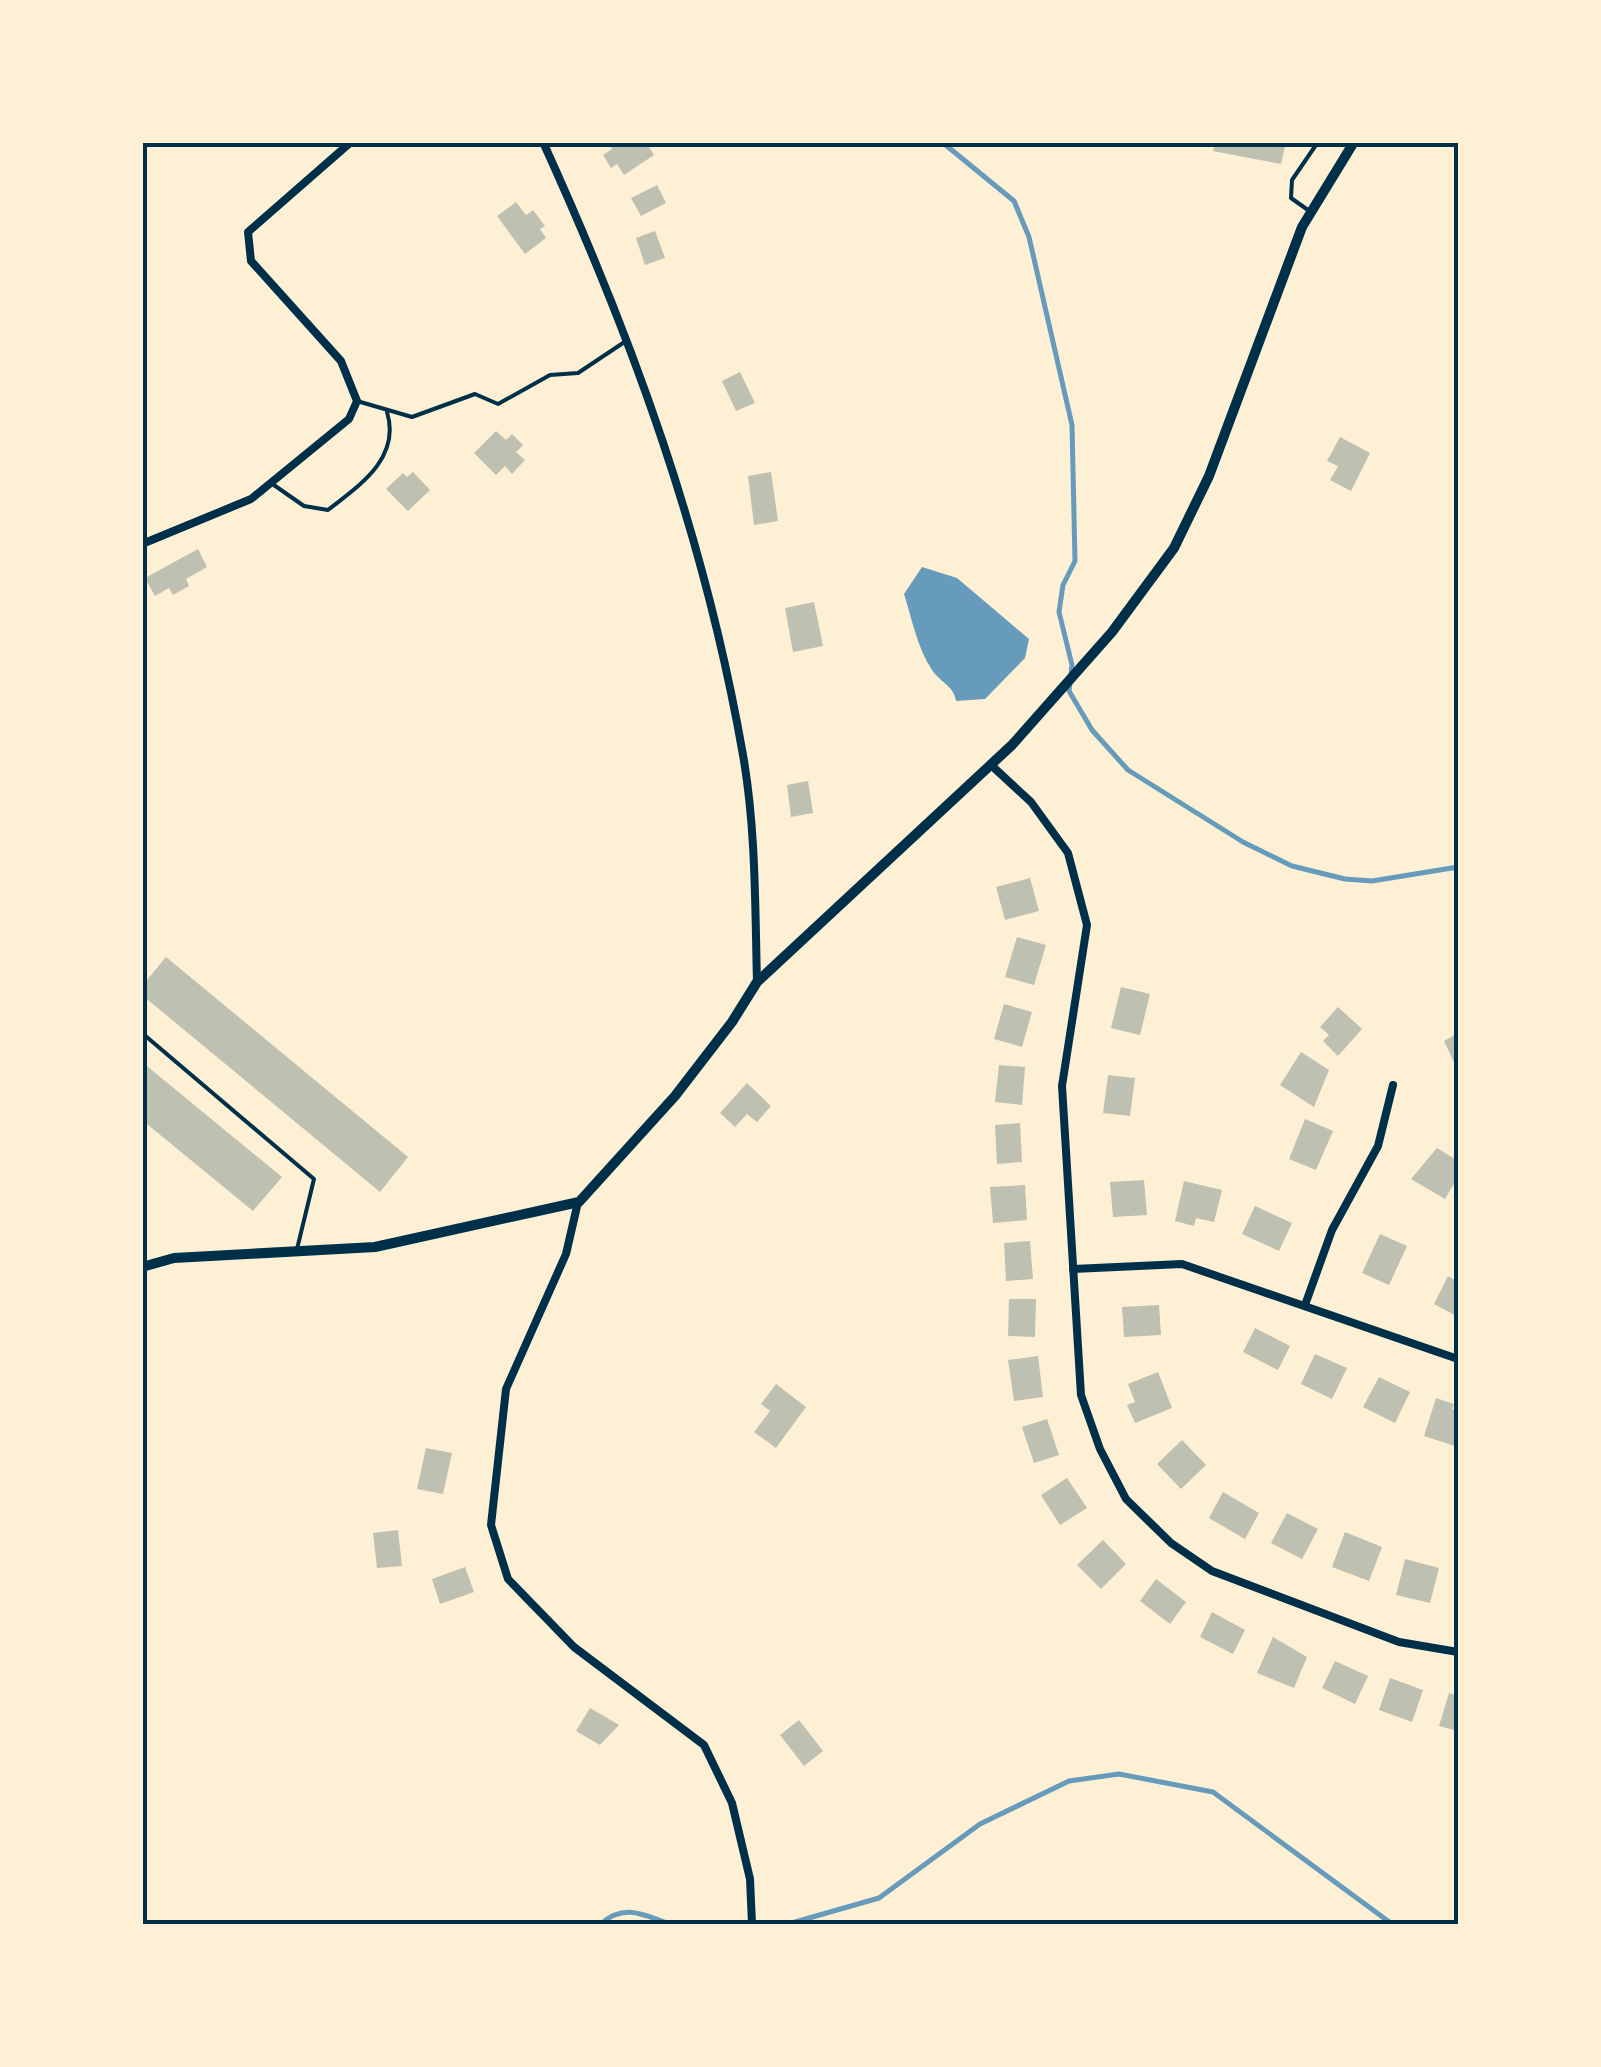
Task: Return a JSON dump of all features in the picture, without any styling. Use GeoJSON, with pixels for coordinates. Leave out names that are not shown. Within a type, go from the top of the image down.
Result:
{"type":"FeatureCollection","features":[{"type":"Feature","properties":{"kind":"street"},"geometry":{"type":"LineString","coordinates":[[142,544],[251,499],[348,419],[357,401],[341,361],[252,261],[248,232],[351,142]]}},
{"type":"Feature","properties":{"kind":"street"},"geometry":{"type":"LineString","coordinates":[[543,142],[628,339],[687,512],[744,756],[757,982]]}},
{"type":"Feature","properties":{"kind":"street"},"geometry":{"type":"LineString","coordinates":[[752,1924],[750,1879],[732,1803],[704,1745],[574,1647],[508,1579],[491,1525],[506,1389],[566,1254],[578,1202],[674,1096],[732,1022],[757,982],[991,765],[1112,632],[1174,548],[1209,476],[1311,212],[1349,144]]}},
{"type":"Feature","properties":{"kind":"street"},"geometry":{"type":"LineString","coordinates":[[991,765],[1031,802],[1068,853],[1087,925],[1062,1086],[1081,1395],[1100,1449],[1126,1499],[1171,1543],[1212,1571],[1399,1642],[1458,1652]]}},
{"type":"Feature","properties":{"kind":"street"},"geometry":{"type":"LineString","coordinates":[[1305,1304],[1332,1230],[1378,1146],[1393,1085]]}},
{"type":"Feature","properties":{"kind":"street"},"geometry":{"type":"LineString","coordinates":[[142,1266],[174,1258],[374,1247],[578,1202]]}},
{"type":"Feature","properties":{"kind":"street"},"geometry":{"type":"LineString","coordinates":[[1073,1269],[1182,1264],[1458,1359]]}},
{"type":"Feature","properties":{"kind":"lane"},"geometry":{"type":"LineString","coordinates":[[1311,212],[1291,198],[1292,180],[1318,142]]}},
{"type":"Feature","properties":{"kind":"lane"},"geometry":{"type":"LineString","coordinates":[[357,401],[412,418],[475,394],[498,404],[550,375],[578,373],[628,339]]}},
{"type":"Feature","properties":{"kind":"lane"},"geometry":{"type":"LineString","coordinates":[[271,483],[304,506],[328,510],[382,462],[392,425],[388,412]]}},
{"type":"Feature","properties":{"kind":"lane"},"geometry":{"type":"LineString","coordinates":[[142,1034],[314,1178],[296,1254]]}},
{"type":"Feature","properties":{"kind":"water"},"geometry":{"type":"Polygon","coordinates":[[[922,567],[957,578],[1029,639],[1025,658],[985,699],[956,701],[927,661],[904,594],[922,567]]]}},
{"type":"Feature","properties":{"kind":"building"},"geometry":{"type":"Polygon","coordinates":[[[608,142],[646,142],[654,155],[624,175],[617,164],[611,168],[603,155],[612,149],[608,142]]]}},
{"type":"Feature","properties":{"kind":"building"},"geometry":{"type":"Polygon","coordinates":[[[1215,142],[1286,142],[1281,164],[1213,151],[1215,142]]]}},
{"type":"Feature","properties":{"kind":"building"},"geometry":{"type":"Polygon","coordinates":[[[657,185],[666,203],[641,216],[631,198],[657,185]]]}},
{"type":"Feature","properties":{"kind":"building"},"geometry":{"type":"Polygon","coordinates":[[[516,202],[526,215],[533,210],[545,226],[540,229],[546,238],[525,254],[497,216],[516,202]]]}},
{"type":"Feature","properties":{"kind":"building"},"geometry":{"type":"Polygon","coordinates":[[[655,231],[665,258],[645,265],[636,238],[655,231]]]}},
{"type":"Feature","properties":{"kind":"building"},"geometry":{"type":"Polygon","coordinates":[[[740,372],[755,403],[736,411],[722,381],[740,372]]]}},
{"type":"Feature","properties":{"kind":"building"},"geometry":{"type":"Polygon","coordinates":[[[496,431],[506,440],[512,434],[523,445],[516,452],[525,460],[512,474],[505,466],[496,475],[474,453],[496,431]]]}},
{"type":"Feature","properties":{"kind":"building"},"geometry":{"type":"Polygon","coordinates":[[[1340,437],[1370,453],[1351,491],[1330,480],[1338,466],[1327,461],[1340,437]]]}},
{"type":"Feature","properties":{"kind":"building"},"geometry":{"type":"Polygon","coordinates":[[[413,472],[430,490],[408,511],[386,489],[403,473],[407,477],[413,472]]]}},
{"type":"Feature","properties":{"kind":"building"},"geometry":{"type":"Polygon","coordinates":[[[771,472],[778,521],[754,525],[748,476],[771,472]]]}},
{"type":"Feature","properties":{"kind":"building"},"geometry":{"type":"Polygon","coordinates":[[[198,549],[207,567],[186,579],[189,586],[173,595],[169,588],[155,596],[145,578],[198,549]]]}},
{"type":"Feature","properties":{"kind":"building"},"geometry":{"type":"Polygon","coordinates":[[[814,602],[823,646],[793,652],[785,608],[814,602]]]}},
{"type":"Feature","properties":{"kind":"building"},"geometry":{"type":"Polygon","coordinates":[[[808,781],[813,813],[791,817],[787,785],[808,781]]]}},
{"type":"Feature","properties":{"kind":"building"},"geometry":{"type":"Polygon","coordinates":[[[1030,878],[1039,911],[1005,920],[996,887],[1030,878]]]}},
{"type":"Feature","properties":{"kind":"building"},"geometry":{"type":"Polygon","coordinates":[[[1017,937],[1046,945],[1034,985],[1005,977],[1017,937]]]}},
{"type":"Feature","properties":{"kind":"building"},"geometry":{"type":"Polygon","coordinates":[[[166,957],[408,1157],[380,1192],[142,995],[142,986],[166,957]]]}},
{"type":"Feature","properties":{"kind":"building"},"geometry":{"type":"Polygon","coordinates":[[[1121,987],[1150,994],[1140,1035],[1111,1028],[1121,987]]]}},
{"type":"Feature","properties":{"kind":"building"},"geometry":{"type":"Polygon","coordinates":[[[1004,1004],[1032,1012],[1022,1047],[994,1039],[1004,1004]]]}},
{"type":"Feature","properties":{"kind":"building"},"geometry":{"type":"Polygon","coordinates":[[[1338,1007],[1362,1029],[1338,1056],[1323,1041],[1329,1035],[1320,1027],[1338,1007]]]}},
{"type":"Feature","properties":{"kind":"building"},"geometry":{"type":"Polygon","coordinates":[[[1458,1033],[1458,1071],[1444,1041],[1458,1033]]]}},
{"type":"Feature","properties":{"kind":"building"},"geometry":{"type":"Polygon","coordinates":[[[1301,1052],[1329,1070],[1314,1107],[1280,1085],[1301,1052]]]}},
{"type":"Feature","properties":{"kind":"building"},"geometry":{"type":"Polygon","coordinates":[[[142,1062],[282,1177],[253,1211],[142,1120],[142,1062]]]}},
{"type":"Feature","properties":{"kind":"building"},"geometry":{"type":"Polygon","coordinates":[[[999,1065],[1025,1067],[1022,1105],[995,1102],[999,1065]]]}},
{"type":"Feature","properties":{"kind":"building"},"geometry":{"type":"Polygon","coordinates":[[[1108,1075],[1135,1078],[1130,1116],[1103,1113],[1108,1075]]]}},
{"type":"Feature","properties":{"kind":"building"},"geometry":{"type":"Polygon","coordinates":[[[747,1083],[771,1106],[757,1122],[747,1114],[735,1127],[720,1113],[747,1083]]]}},
{"type":"Feature","properties":{"kind":"building"},"geometry":{"type":"Polygon","coordinates":[[[1305,1119],[1333,1131],[1316,1170],[1289,1159],[1305,1119]]]}},
{"type":"Feature","properties":{"kind":"building"},"geometry":{"type":"Polygon","coordinates":[[[1020,1123],[1022,1162],[997,1164],[995,1125],[1020,1123]]]}},
{"type":"Feature","properties":{"kind":"building"},"geometry":{"type":"Polygon","coordinates":[[[1437,1148],[1458,1161],[1458,1177],[1445,1199],[1411,1179],[1437,1148]]]}},
{"type":"Feature","properties":{"kind":"building"},"geometry":{"type":"Polygon","coordinates":[[[1144,1180],[1147,1215],[1113,1217],[1110,1182],[1144,1180]]]}},
{"type":"Feature","properties":{"kind":"building"},"geometry":{"type":"Polygon","coordinates":[[[1184,1181],[1222,1190],[1214,1222],[1196,1218],[1194,1226],[1175,1221],[1184,1181]]]}},
{"type":"Feature","properties":{"kind":"building"},"geometry":{"type":"Polygon","coordinates":[[[1025,1185],[1027,1220],[993,1223],[990,1187],[1025,1185]]]}},
{"type":"Feature","properties":{"kind":"building"},"geometry":{"type":"Polygon","coordinates":[[[1255,1206],[1292,1223],[1279,1251],[1242,1234],[1255,1206]]]}},
{"type":"Feature","properties":{"kind":"building"},"geometry":{"type":"Polygon","coordinates":[[[1380,1234],[1407,1246],[1389,1285],[1362,1273],[1380,1234]]]}},
{"type":"Feature","properties":{"kind":"building"},"geometry":{"type":"Polygon","coordinates":[[[1030,1241],[1033,1279],[1006,1281],[1004,1243],[1030,1241]]]}},
{"type":"Feature","properties":{"kind":"building"},"geometry":{"type":"Polygon","coordinates":[[[1448,1276],[1458,1282],[1458,1317],[1434,1304],[1448,1276]]]}},
{"type":"Feature","properties":{"kind":"building"},"geometry":{"type":"Polygon","coordinates":[[[1009,1299],[1036,1299],[1035,1337],[1008,1336],[1009,1299]]]}},
{"type":"Feature","properties":{"kind":"building"},"geometry":{"type":"Polygon","coordinates":[[[1159,1305],[1161,1335],[1124,1337],[1122,1307],[1159,1305]]]}},
{"type":"Feature","properties":{"kind":"building"},"geometry":{"type":"Polygon","coordinates":[[[1255,1328],[1290,1346],[1278,1370],[1243,1352],[1255,1328]]]}},
{"type":"Feature","properties":{"kind":"building"},"geometry":{"type":"Polygon","coordinates":[[[1315,1354],[1347,1368],[1332,1399],[1301,1384],[1315,1354]]]}},
{"type":"Feature","properties":{"kind":"building"},"geometry":{"type":"Polygon","coordinates":[[[1038,1356],[1043,1397],[1014,1401],[1008,1360],[1038,1356]]]}},
{"type":"Feature","properties":{"kind":"building"},"geometry":{"type":"Polygon","coordinates":[[[1158,1372],[1172,1408],[1135,1423],[1127,1405],[1135,1402],[1128,1384],[1158,1372]]]}},
{"type":"Feature","properties":{"kind":"building"},"geometry":{"type":"Polygon","coordinates":[[[1379,1377],[1410,1392],[1395,1423],[1363,1407],[1379,1377]]]}},
{"type":"Feature","properties":{"kind":"building"},"geometry":{"type":"Polygon","coordinates":[[[776,1384],[806,1407],[776,1448],[754,1432],[770,1411],[761,1404],[776,1384]]]}},
{"type":"Feature","properties":{"kind":"building"},"geometry":{"type":"Polygon","coordinates":[[[1436,1398],[1454,1404],[1452,1409],[1458,1411],[1458,1447],[1424,1436],[1436,1398]]]}},
{"type":"Feature","properties":{"kind":"building"},"geometry":{"type":"Polygon","coordinates":[[[1047,1419],[1059,1455],[1034,1463],[1022,1427],[1047,1419]]]}},
{"type":"Feature","properties":{"kind":"building"},"geometry":{"type":"Polygon","coordinates":[[[1182,1440],[1206,1465],[1181,1489],[1157,1464],[1182,1440]]]}},
{"type":"Feature","properties":{"kind":"building"},"geometry":{"type":"Polygon","coordinates":[[[426,1448],[452,1453],[443,1494],[417,1489],[426,1448]]]}},
{"type":"Feature","properties":{"kind":"building"},"geometry":{"type":"Polygon","coordinates":[[[1067,1478],[1087,1508],[1060,1525],[1041,1495],[1067,1478]]]}},
{"type":"Feature","properties":{"kind":"building"},"geometry":{"type":"Polygon","coordinates":[[[1223,1492],[1259,1513],[1245,1539],[1209,1518],[1223,1492]]]}},
{"type":"Feature","properties":{"kind":"building"},"geometry":{"type":"Polygon","coordinates":[[[1287,1513],[1318,1529],[1302,1559],[1271,1543],[1287,1513]]]}},
{"type":"Feature","properties":{"kind":"building"},"geometry":{"type":"Polygon","coordinates":[[[398,1530],[402,1566],[377,1568],[373,1533],[398,1530]]]}},
{"type":"Feature","properties":{"kind":"building"},"geometry":{"type":"Polygon","coordinates":[[[1345,1532],[1382,1547],[1369,1581],[1332,1567],[1345,1532]]]}},
{"type":"Feature","properties":{"kind":"building"},"geometry":{"type":"Polygon","coordinates":[[[1103,1540],[1126,1564],[1101,1589],[1077,1565],[1103,1540]]]}},
{"type":"Feature","properties":{"kind":"building"},"geometry":{"type":"Polygon","coordinates":[[[1405,1559],[1439,1568],[1430,1603],[1396,1595],[1405,1559]]]}},
{"type":"Feature","properties":{"kind":"building"},"geometry":{"type":"Polygon","coordinates":[[[465,1567],[474,1592],[440,1604],[432,1579],[465,1567]]]}},
{"type":"Feature","properties":{"kind":"building"},"geometry":{"type":"Polygon","coordinates":[[[1156,1579],[1186,1602],[1170,1624],[1140,1601],[1156,1579]]]}},
{"type":"Feature","properties":{"kind":"building"},"geometry":{"type":"Polygon","coordinates":[[[1212,1612],[1245,1630],[1233,1654],[1200,1637],[1212,1612]]]}},
{"type":"Feature","properties":{"kind":"building"},"geometry":{"type":"Polygon","coordinates":[[[1273,1637],[1307,1657],[1294,1688],[1257,1673],[1273,1637]]]}},
{"type":"Feature","properties":{"kind":"building"},"geometry":{"type":"Polygon","coordinates":[[[1335,1661],[1368,1676],[1355,1704],[1322,1688],[1335,1661]]]}},
{"type":"Feature","properties":{"kind":"building"},"geometry":{"type":"Polygon","coordinates":[[[1390,1678],[1423,1690],[1412,1722],[1379,1710],[1390,1678]]]}},
{"type":"Feature","properties":{"kind":"building"},"geometry":{"type":"Polygon","coordinates":[[[1449,1693],[1458,1696],[1458,1731],[1439,1726],[1449,1693]]]}},
{"type":"Feature","properties":{"kind":"building"},"geometry":{"type":"Polygon","coordinates":[[[590,1708],[619,1725],[600,1745],[576,1731],[590,1708]]]}},
{"type":"Feature","properties":{"kind":"building"},"geometry":{"type":"Polygon","coordinates":[[[799,1720],[823,1751],[804,1766],[780,1735],[799,1720]]]}},
{"type":"Feature","properties":{"kind":"waterway"},"geometry":{"type":"LineString","coordinates":[[942,142],[1014,201],[1029,237],[1072,425],[1075,561],[1063,585],[1059,612],[1072,665],[1069,691],[1092,730],[1128,770],[1243,842],[1292,866],[1345,879],[1372,881],[1458,867]]}},
{"type":"Feature","properties":{"kind":"waterway"},"geometry":{"type":"LineString","coordinates":[[788,1924],[879,1898],[980,1824],[1069,1781],[1119,1774],[1213,1792],[1392,1924]]}},
{"type":"Feature","properties":{"kind":"waterway"},"geometry":{"type":"LineString","coordinates":[[601,1924],[626,1912],[670,1924]]}}]}
